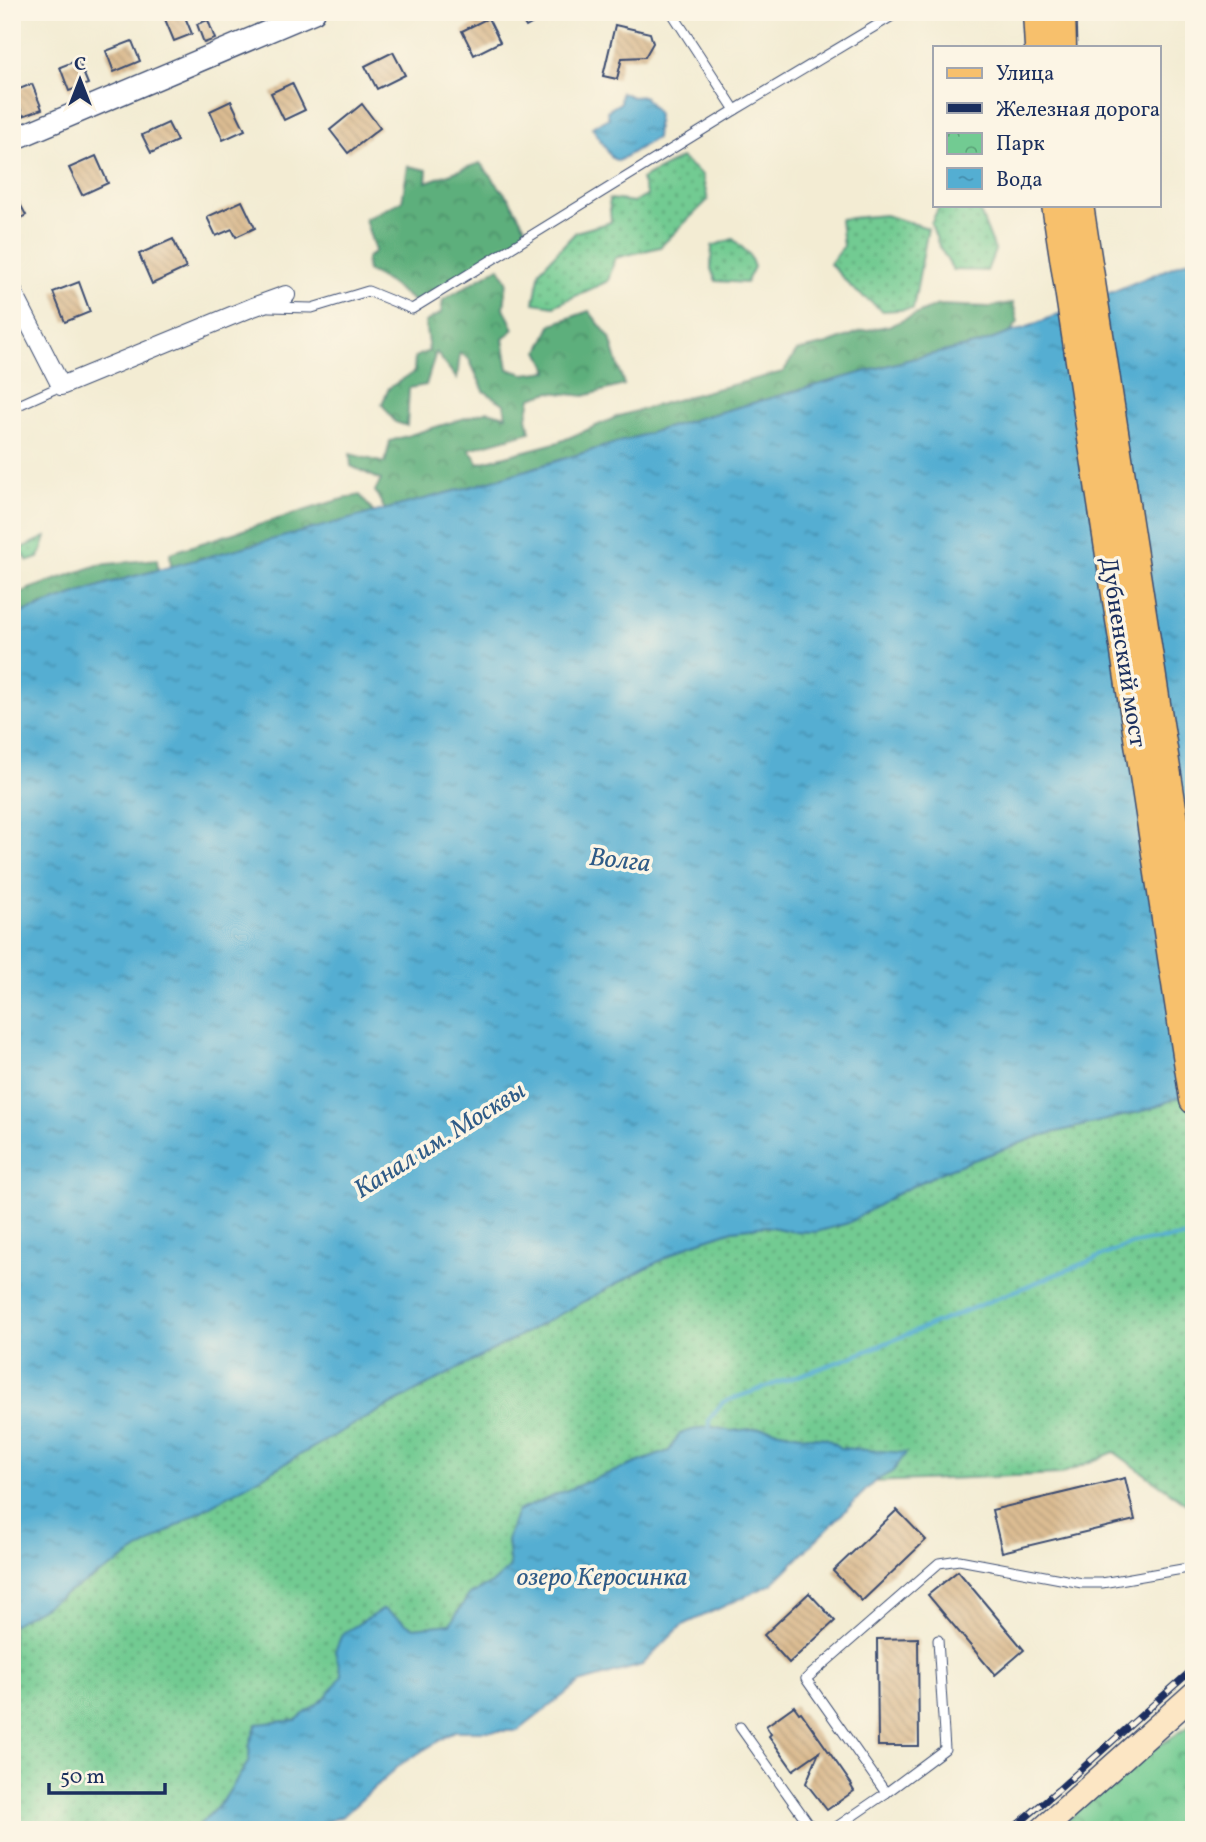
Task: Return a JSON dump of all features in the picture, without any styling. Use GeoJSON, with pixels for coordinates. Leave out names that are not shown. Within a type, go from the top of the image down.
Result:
{"type":"FeatureCollection","features":[{"type":"Feature","properties":{"kind":"main road"},"geometry":{"type":"LineString","coordinates":[[1038,12],[1039,46]]}},
{"type":"Feature","properties":{"kind":"main road"},"geometry":{"type":"LineString","coordinates":[[1061,12],[1062,46]]}},
{"type":"Feature","properties":{"kind":"main road","name":"Дубненский мост"},"geometry":{"type":"LineString","coordinates":[[1056,206],[1194,1100]]}},
{"type":"Feature","properties":{"kind":"main road","name":"Дубненский мост"},"geometry":{"type":"LineString","coordinates":[[1079,206],[1194,950]]}},
{"type":"Feature","properties":{"kind":"main road"},"geometry":{"type":"LineString","coordinates":[[1042,1830],[1194,1694]]}},
{"type":"Feature","properties":{"kind":"main road"},"geometry":{"type":"LineString","coordinates":[[1099,1777],[1168,1732],[1194,1710]]}},
{"type":"Feature","properties":{"kind":"street"},"geometry":{"type":"LineString","coordinates":[[12,140],[314,12]]}},
{"type":"Feature","properties":{"kind":"street"},"geometry":{"type":"LineString","coordinates":[[12,290],[61,386],[286,295]]}},
{"type":"Feature","properties":{"kind":"lane"},"geometry":{"type":"LineString","coordinates":[[253,307],[312,308],[368,291],[412,309],[900,12]]}},
{"type":"Feature","properties":{"kind":"lane"},"geometry":{"type":"LineString","coordinates":[[674,16],[735,110]]}},
{"type":"Feature","properties":{"kind":"lane"},"geometry":{"type":"LineString","coordinates":[[12,408],[61,386]]}},
{"type":"Feature","properties":{"kind":"lane"},"geometry":{"type":"LineString","coordinates":[[886,1793],[806,1679],[939,1563],[959,1560],[1082,1583],[1102,1583],[1194,1567]]}},
{"type":"Feature","properties":{"kind":"lane"},"geometry":{"type":"LineString","coordinates":[[832,1830],[945,1749],[938,1640]]}},
{"type":"Feature","properties":{"kind":"lane"},"geometry":{"type":"LineString","coordinates":[[740,1727],[813,1830]]}},
{"type":"Feature","properties":{"kind":"green space"},"geometry":{"type":"Polygon","coordinates":[[[681,158],[702,175],[708,200],[660,247],[615,258],[608,281],[554,306],[534,303],[540,270],[576,232],[611,222],[609,199],[634,202],[647,196],[641,179],[681,158]]]}},
{"type":"Feature","properties":{"kind":"green space"},"geometry":{"type":"Polygon","coordinates":[[[480,163],[510,200],[528,232],[416,303],[388,282],[367,271],[366,259],[375,251],[365,219],[402,201],[408,166],[427,170],[426,182],[480,163]]]}},
{"type":"Feature","properties":{"kind":"green space"},"geometry":{"type":"Polygon","coordinates":[[[940,206],[978,207],[995,250],[987,271],[953,270],[939,246],[931,223],[940,206]]]}},
{"type":"Feature","properties":{"kind":"green space"},"geometry":{"type":"Polygon","coordinates":[[[885,215],[928,228],[913,309],[883,311],[853,289],[830,264],[843,246],[840,219],[885,215]]]}},
{"type":"Feature","properties":{"kind":"green space"},"geometry":{"type":"Polygon","coordinates":[[[733,239],[749,254],[754,267],[746,283],[716,281],[711,269],[712,246],[733,239]]]}},
{"type":"Feature","properties":{"kind":"green space"},"geometry":{"type":"Polygon","coordinates":[[[499,267],[507,281],[504,308],[514,329],[503,339],[508,369],[524,374],[549,371],[539,351],[552,324],[589,311],[610,338],[624,385],[584,396],[550,392],[531,398],[527,417],[530,432],[469,449],[479,463],[559,442],[619,416],[783,372],[797,351],[827,344],[862,331],[892,325],[938,305],[990,307],[1013,303],[1018,322],[1010,333],[979,344],[911,359],[699,418],[385,510],[375,491],[381,480],[351,466],[350,454],[385,463],[390,441],[488,411],[506,416],[504,404],[484,391],[469,359],[460,353],[457,379],[436,352],[426,385],[409,388],[407,426],[395,422],[382,404],[389,388],[414,372],[415,357],[429,351],[425,322],[441,313],[443,300],[499,267]]]}},
{"type":"Feature","properties":{"kind":"green space"},"geometry":{"type":"Polygon","coordinates":[[[360,495],[374,513],[171,567],[170,553],[360,495]]]}},
{"type":"Feature","properties":{"kind":"green space"},"geometry":{"type":"Polygon","coordinates":[[[46,537],[39,558],[28,561],[20,549],[46,537]]]}},
{"type":"Feature","properties":{"kind":"green space"},"geometry":{"type":"Polygon","coordinates":[[[157,559],[158,570],[109,583],[12,616],[12,599],[29,589],[98,565],[157,559]]]}},
{"type":"Feature","properties":{"kind":"green space"},"geometry":{"type":"Polygon","coordinates":[[[1194,1091],[1194,1509],[1114,1452],[1061,1474],[874,1482],[893,1471],[905,1453],[840,1448],[826,1438],[770,1429],[731,1431],[709,1426],[669,1451],[589,1481],[507,1540],[511,1567],[494,1582],[469,1595],[450,1624],[414,1628],[383,1609],[335,1651],[343,1676],[325,1698],[296,1720],[257,1724],[250,1743],[249,1761],[223,1801],[194,1830],[12,1830],[12,1625],[189,1518],[351,1426],[691,1244],[733,1230],[766,1226],[816,1232],[848,1223],[902,1191],[946,1170],[1040,1136],[1147,1110],[1194,1091]]]}},
{"type":"Feature","properties":{"kind":"green space"},"geometry":{"type":"Polygon","coordinates":[[[1194,1723],[1194,1830],[1056,1830],[1124,1768],[1194,1723]]]}},
{"type":"Feature","properties":{"kind":"water"},"geometry":{"type":"Polygon","coordinates":[[[621,92],[632,97],[644,96],[658,114],[656,138],[618,161],[612,158],[592,127],[609,118],[607,111],[620,103],[621,92]]]}},
{"type":"Feature","properties":{"kind":"water"},"geometry":{"type":"Polygon","coordinates":[[[1194,258],[1194,1091],[1147,1110],[1040,1136],[946,1170],[902,1191],[848,1223],[816,1232],[766,1226],[733,1230],[691,1244],[351,1426],[189,1518],[12,1625],[12,616],[109,583],[477,485],[699,418],[911,359],[979,344],[1030,326],[1194,258]]]}},
{"type":"Feature","properties":{"kind":"water","name":"озеро Керосинка"},"geometry":{"type":"Polygon","coordinates":[[[709,1426],[731,1431],[770,1429],[826,1438],[840,1448],[906,1453],[893,1471],[874,1482],[772,1584],[681,1626],[642,1665],[579,1683],[518,1731],[455,1731],[401,1764],[343,1816],[303,1830],[194,1830],[223,1801],[249,1761],[250,1743],[257,1724],[296,1720],[325,1698],[342,1676],[335,1651],[342,1634],[383,1609],[414,1628],[450,1624],[469,1595],[494,1582],[510,1567],[507,1540],[517,1511],[669,1451],[680,1433],[709,1426]]]}},
{"type":"Feature","properties":{"kind":"building"},"geometry":{"type":"Polygon","coordinates":[[[162,12],[183,12],[192,34],[174,41],[162,12]]]}},
{"type":"Feature","properties":{"kind":"building"},"geometry":{"type":"Polygon","coordinates":[[[517,12],[553,12],[526,27],[517,12]]]}},
{"type":"Feature","properties":{"kind":"building"},"geometry":{"type":"Polygon","coordinates":[[[488,18],[500,42],[474,55],[462,31],[488,18]]]}},
{"type":"Feature","properties":{"kind":"building"},"geometry":{"type":"Polygon","coordinates":[[[208,20],[215,39],[204,43],[197,24],[208,20]]]}},
{"type":"Feature","properties":{"kind":"building"},"geometry":{"type":"Polygon","coordinates":[[[615,25],[650,33],[653,43],[645,57],[622,58],[617,79],[603,76],[615,25]]]}},
{"type":"Feature","properties":{"kind":"building"},"geometry":{"type":"Polygon","coordinates":[[[132,41],[140,61],[114,72],[106,51],[132,41]]]}},
{"type":"Feature","properties":{"kind":"building"},"geometry":{"type":"Polygon","coordinates":[[[393,52],[405,75],[377,89],[365,66],[393,52]]]}},
{"type":"Feature","properties":{"kind":"building"},"geometry":{"type":"Polygon","coordinates":[[[78,60],[88,84],[69,91],[60,67],[78,60]]]}},
{"type":"Feature","properties":{"kind":"building"},"geometry":{"type":"Polygon","coordinates":[[[292,83],[305,110],[284,120],[271,93],[292,83]]]}},
{"type":"Feature","properties":{"kind":"building"},"geometry":{"type":"Polygon","coordinates":[[[32,84],[42,109],[23,116],[14,91],[32,84]]]}},
{"type":"Feature","properties":{"kind":"building"},"geometry":{"type":"Polygon","coordinates":[[[231,101],[245,130],[223,140],[210,111],[231,101]]]}},
{"type":"Feature","properties":{"kind":"building"},"geometry":{"type":"Polygon","coordinates":[[[362,104],[380,128],[348,153],[330,130],[362,104]]]}},
{"type":"Feature","properties":{"kind":"building"},"geometry":{"type":"Polygon","coordinates":[[[168,123],[177,141],[151,153],[142,135],[168,123]]]}},
{"type":"Feature","properties":{"kind":"building"},"geometry":{"type":"Polygon","coordinates":[[[96,156],[108,183],[82,195],[69,168],[96,156]]]}},
{"type":"Feature","properties":{"kind":"building"},"geometry":{"type":"Polygon","coordinates":[[[12,189],[26,215],[12,223],[12,189]]]}},
{"type":"Feature","properties":{"kind":"building"},"geometry":{"type":"Polygon","coordinates":[[[242,201],[255,228],[236,237],[232,229],[216,236],[207,217],[242,201]]]}},
{"type":"Feature","properties":{"kind":"building"},"geometry":{"type":"Polygon","coordinates":[[[173,239],[186,268],[152,284],[139,254],[173,239]]]}},
{"type":"Feature","properties":{"kind":"building"},"geometry":{"type":"Polygon","coordinates":[[[79,282],[90,312],[65,322],[53,292],[79,282]]]}},
{"type":"Feature","properties":{"kind":"building"},"geometry":{"type":"Polygon","coordinates":[[[1125,1478],[1135,1520],[1002,1552],[992,1510],[1125,1478]]]}},
{"type":"Feature","properties":{"kind":"building"},"geometry":{"type":"Polygon","coordinates":[[[897,1510],[926,1540],[862,1601],[833,1571],[897,1510]]]}},
{"type":"Feature","properties":{"kind":"building"},"geometry":{"type":"Polygon","coordinates":[[[958,1571],[1024,1650],[995,1675],[928,1595],[958,1571]]]}},
{"type":"Feature","properties":{"kind":"building"},"geometry":{"type":"Polygon","coordinates":[[[809,1593],[835,1621],[789,1663],[764,1635],[809,1593]]]}},
{"type":"Feature","properties":{"kind":"building"},"geometry":{"type":"Polygon","coordinates":[[[918,1638],[919,1746],[878,1746],[877,1639],[918,1638]]]}},
{"type":"Feature","properties":{"kind":"building"},"geometry":{"type":"Polygon","coordinates":[[[794,1706],[801,1712],[854,1791],[827,1810],[806,1783],[819,1752],[793,1770],[769,1736],[771,1734],[766,1726],[794,1706]]]}},
{"type":"Feature","properties":{"kind":"waterway"},"geometry":{"type":"LineString","coordinates":[[709,1426],[709,1420],[723,1402],[849,1358],[1129,1245],[1194,1236]]}},
{"type":"Feature","properties":{"kind":"railway"},"geometry":{"type":"LineString","coordinates":[[1011,1830],[1194,1668]]}},
{"type":"Feature","properties":{"kind":"water label","name":"Волга"},"geometry":{"type":"Point","coordinates":[620,859]}},
{"type":"Feature","properties":{"kind":"water label","name":"Канал им. Москвы"},"geometry":{"type":"Point","coordinates":[439,1139]}}]}
